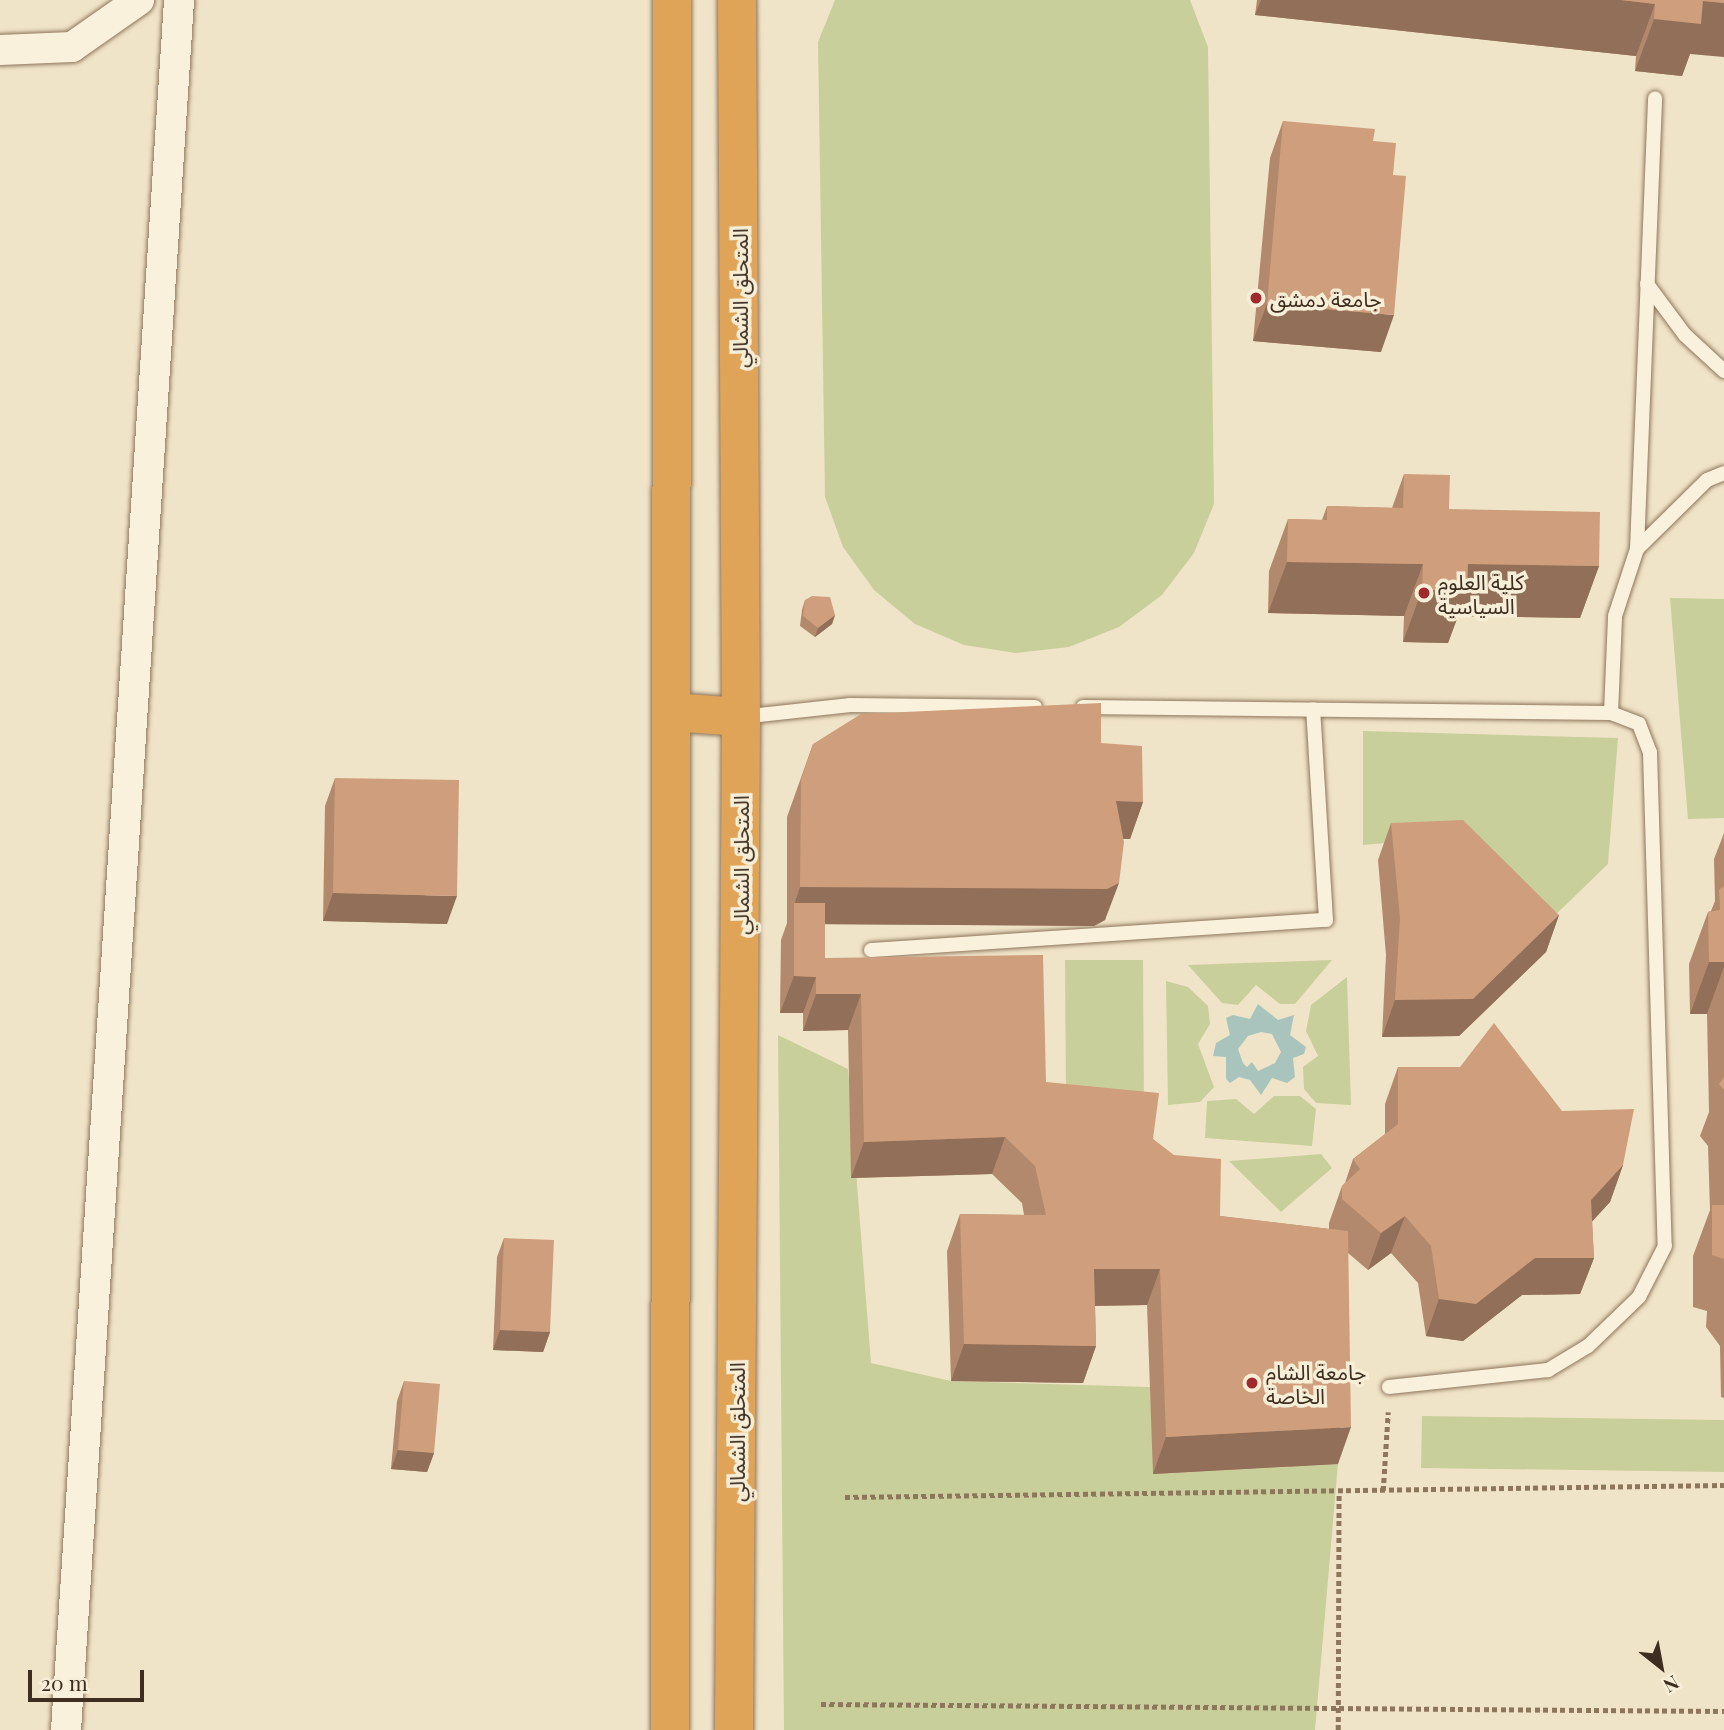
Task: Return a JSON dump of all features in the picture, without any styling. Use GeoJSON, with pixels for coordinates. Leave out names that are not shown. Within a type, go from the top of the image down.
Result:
{"type":"FeatureCollection","features":[{"type":"Feature","properties":{"kind":"highway"},"geometry":{"type":"LineString","coordinates":[[670,1730],[672,0]]}},
{"type":"Feature","properties":{"kind":"highway","name":"المتحلق الشمالي"},"geometry":{"type":"LineString","coordinates":[[734,1730],[741,718],[737,0]]}},
{"type":"Feature","properties":{"kind":"highway"},"geometry":{"type":"LineString","coordinates":[[671,712],[741,718]]}},
{"type":"Feature","properties":{"kind":"street"},"geometry":{"type":"LineString","coordinates":[[0,50],[72,47],[139,0]]}},
{"type":"Feature","properties":{"kind":"street"},"geometry":{"type":"LineString","coordinates":[[66,1730],[179,0]]}},
{"type":"Feature","properties":{"kind":"lane"},"geometry":{"type":"LineString","coordinates":[[1611,713],[1615,616],[1637,549],[1655,98]]}},
{"type":"Feature","properties":{"kind":"lane"},"geometry":{"type":"LineString","coordinates":[[1647,284],[1685,335],[1724,371]]}},
{"type":"Feature","properties":{"kind":"lane"},"geometry":{"type":"LineString","coordinates":[[1637,549],[1707,480],[1724,473]]}},
{"type":"Feature","properties":{"kind":"lane"},"geometry":{"type":"LineString","coordinates":[[741,718],[850,705],[1611,713],[1639,724],[1650,752],[1665,1247],[1639,1297],[1588,1346],[1548,1370],[1390,1387]]}},
{"type":"Feature","properties":{"kind":"lane"},"geometry":{"type":"LineString","coordinates":[[871,950],[1326,920],[1313,709]]}},
{"type":"Feature","properties":{"kind":"path"},"geometry":{"type":"LineString","coordinates":[[1383,1491],[1390,1387]]}},
{"type":"Feature","properties":{"kind":"path"},"geometry":{"type":"LineString","coordinates":[[845,1497],[1724,1485]]}},
{"type":"Feature","properties":{"kind":"path"},"geometry":{"type":"LineString","coordinates":[[1338,1730],[1339,1492]]}},
{"type":"Feature","properties":{"kind":"path"},"geometry":{"type":"LineString","coordinates":[[821,1704],[1724,1711]]}},
{"type":"Feature","properties":{"kind":"green space"},"geometry":{"type":"Polygon","coordinates":[[[835,0],[1190,0],[1208,47],[1214,504],[1194,553],[1162,595],[1119,627],[1069,647],[1016,653],[964,645],[915,624],[874,590],[843,547],[825,497],[818,42],[835,0]]]}},
{"type":"Feature","properties":{"kind":"green space"},"geometry":{"type":"Polygon","coordinates":[[[1670,598],[1724,599],[1724,818],[1688,819],[1670,598]]]}},
{"type":"Feature","properties":{"kind":"green space"},"geometry":{"type":"Polygon","coordinates":[[[1363,731],[1618,738],[1608,864],[1545,925],[1452,837],[1363,845],[1363,731]]]}},
{"type":"Feature","properties":{"kind":"green space"},"geometry":{"type":"Polygon","coordinates":[[[1065,960],[1143,960],[1144,1103],[1066,1104],[1065,960]]]}},
{"type":"Feature","properties":{"kind":"green space"},"geometry":{"type":"Polygon","coordinates":[[[1332,960],[1295,1004],[1280,1004],[1256,985],[1238,1005],[1222,1003],[1188,965],[1332,960]]]}},
{"type":"Feature","properties":{"kind":"green space"},"geometry":{"type":"Polygon","coordinates":[[[1347,977],[1351,1105],[1316,1103],[1304,1089],[1303,1067],[1318,1056],[1306,1031],[1311,1005],[1347,977]]]}},
{"type":"Feature","properties":{"kind":"green space"},"geometry":{"type":"Polygon","coordinates":[[[1166,981],[1188,987],[1208,1006],[1210,1024],[1198,1044],[1214,1087],[1200,1102],[1168,1105],[1166,981]]]}},
{"type":"Feature","properties":{"kind":"green space"},"geometry":{"type":"Polygon","coordinates":[[[778,1035],[848,1069],[871,1363],[951,1381],[1150,1387],[1154,1474],[1338,1464],[1315,1730],[784,1730],[778,1035]]]}},
{"type":"Feature","properties":{"kind":"green space"},"geometry":{"type":"Polygon","coordinates":[[[1274,1096],[1300,1096],[1316,1109],[1312,1146],[1205,1138],[1207,1101],[1236,1099],[1254,1114],[1274,1096]]]}},
{"type":"Feature","properties":{"kind":"green space"},"geometry":{"type":"Polygon","coordinates":[[[1321,1154],[1332,1168],[1281,1212],[1229,1161],[1321,1154]]]}},
{"type":"Feature","properties":{"kind":"green space"},"geometry":{"type":"Polygon","coordinates":[[[1422,1416],[1724,1420],[1724,1472],[1421,1468],[1422,1416]]]}},
{"type":"Feature","properties":{"kind":"water"},"geometry":{"type":"Polygon","coordinates":[[[1258,1004],[1278,1020],[1294,1015],[1290,1035],[1306,1047],[1304,1054],[1293,1058],[1295,1077],[1287,1083],[1272,1078],[1261,1095],[1250,1080],[1239,1077],[1230,1083],[1226,1079],[1226,1057],[1213,1056],[1216,1043],[1230,1035],[1226,1018],[1233,1015],[1250,1019],[1258,1004]],[[1261,1032],[1248,1036],[1238,1049],[1247,1067],[1252,1062],[1258,1071],[1275,1063],[1281,1052],[1272,1034],[1261,1032]]]}},
{"type":"Feature","properties":{"kind":"building"},"geometry":{"type":"Polygon","coordinates":[[[1621,0],[1724,0],[1724,3],[1703,1],[1701,24],[1654,19],[1655,4],[1621,0]]]}},
{"type":"Feature","properties":{"kind":"building"},"geometry":{"type":"Polygon","coordinates":[[[1283,121],[1375,129],[1373,141],[1396,143],[1393,175],[1406,176],[1394,315],[1267,304],[1283,121]]]}},
{"type":"Feature","properties":{"kind":"building"},"geometry":{"type":"Polygon","coordinates":[[[1404,474],[1450,475],[1449,509],[1600,512],[1599,566],[1468,564],[1467,591],[1422,590],[1423,564],[1287,562],[1288,519],[1327,520],[1327,506],[1403,508],[1404,474]]]}},
{"type":"Feature","properties":{"kind":"building"},"geometry":{"type":"Polygon","coordinates":[[[812,596],[830,597],[835,615],[818,628],[803,616],[805,600],[812,596]]]}},
{"type":"Feature","properties":{"kind":"building"},"geometry":{"type":"Polygon","coordinates":[[[1101,703],[1101,743],[1142,746],[1143,802],[1116,801],[1124,842],[1119,883],[1107,889],[800,887],[801,780],[813,744],[861,714],[1101,703]]]}},
{"type":"Feature","properties":{"kind":"building"},"geometry":{"type":"Polygon","coordinates":[[[335,778],[459,780],[457,896],[333,893],[335,778]]]}},
{"type":"Feature","properties":{"kind":"building"},"geometry":{"type":"Polygon","coordinates":[[[1463,820],[1559,915],[1473,999],[1395,1000],[1400,918],[1391,823],[1463,820]]]}},
{"type":"Feature","properties":{"kind":"building"},"geometry":{"type":"Polygon","coordinates":[[[1724,886],[1724,962],[1709,962],[1708,912],[1720,910],[1719,890],[1724,886]]]}},
{"type":"Feature","properties":{"kind":"building"},"geometry":{"type":"Polygon","coordinates":[[[794,903],[825,903],[825,958],[1043,955],[1046,1082],[1159,1093],[1153,1139],[1174,1155],[1221,1159],[1220,1216],[1348,1231],[1351,1427],[1166,1437],[1160,1269],[1094,1269],[1096,1346],[964,1344],[960,1214],[1046,1215],[1035,1166],[1005,1137],[864,1142],[861,994],[816,994],[816,977],[794,976],[794,903]]]}},
{"type":"Feature","properties":{"kind":"building"},"geometry":{"type":"Polygon","coordinates":[[[1494,1023],[1562,1111],[1634,1109],[1623,1165],[1591,1200],[1594,1258],[1535,1258],[1476,1304],[1439,1299],[1431,1246],[1405,1216],[1381,1233],[1342,1199],[1342,1186],[1360,1169],[1353,1159],[1398,1124],[1398,1067],[1460,1067],[1494,1023]]]}},
{"type":"Feature","properties":{"kind":"building"},"geometry":{"type":"Polygon","coordinates":[[[1724,1077],[1724,1090],[1719,1084],[1724,1077]]]}},
{"type":"Feature","properties":{"kind":"building"},"geometry":{"type":"Polygon","coordinates":[[[1712,1205],[1724,1205],[1724,1259],[1712,1255],[1712,1205]]]}},
{"type":"Feature","properties":{"kind":"building"},"geometry":{"type":"Polygon","coordinates":[[[504,1238],[554,1240],[550,1332],[500,1330],[504,1238]]]}},
{"type":"Feature","properties":{"kind":"building"},"geometry":{"type":"Polygon","coordinates":[[[404,1381],[440,1384],[434,1453],[398,1450],[404,1381]]]}},
{"type":"Feature","properties":{"kind":"place","name":"جامعة دمشق"},"geometry":{"type":"Point","coordinates":[1256,298]}},
{"type":"Feature","properties":{"kind":"place","name":"كلية العلوم السياسية"},"geometry":{"type":"Point","coordinates":[1424,593]}},
{"type":"Feature","properties":{"kind":"place","name":"جامعة الشام الخاصة"},"geometry":{"type":"Point","coordinates":[1252,1383]}}]}
